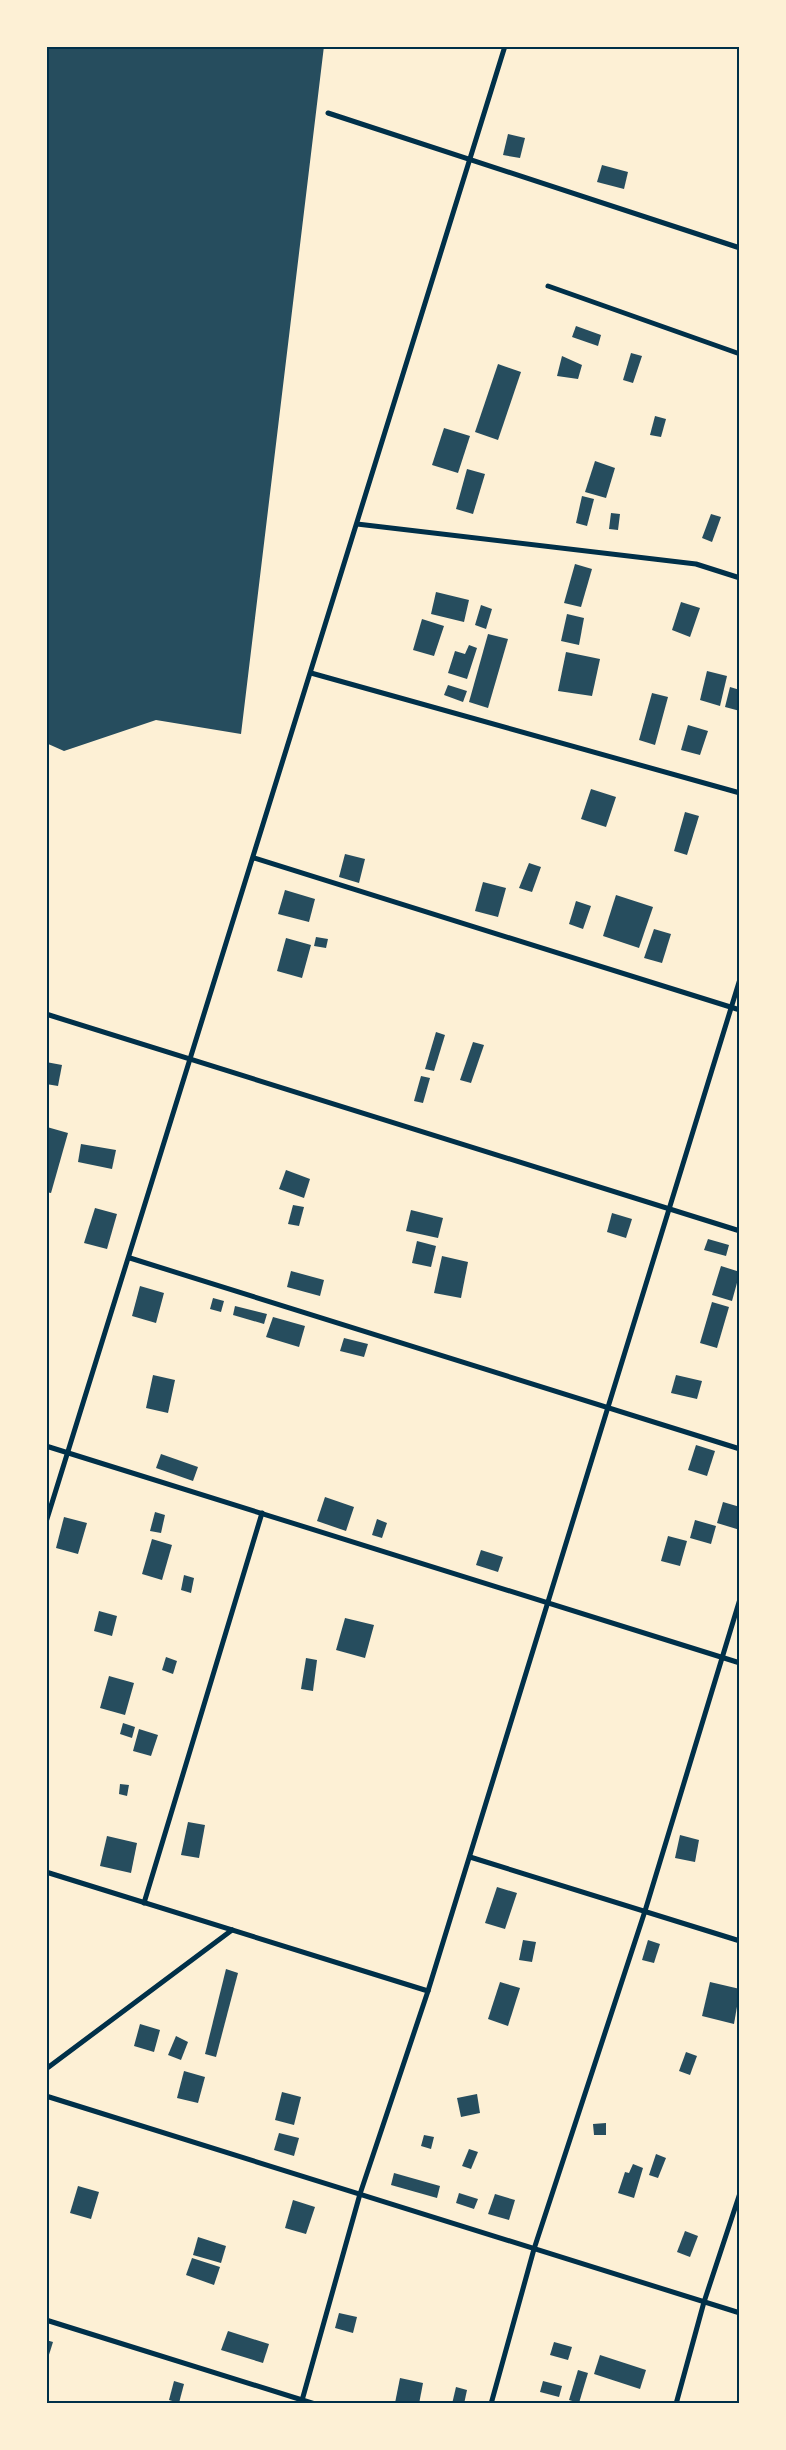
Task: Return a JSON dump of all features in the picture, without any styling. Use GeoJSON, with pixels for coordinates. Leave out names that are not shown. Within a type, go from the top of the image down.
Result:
{"type":"FeatureCollection","features":[{"type":"Feature","properties":{"kind":"street"},"geometry":{"type":"LineString","coordinates":[[46,1522],[130,1258],[505,46]]}},
{"type":"Feature","properties":{"kind":"street"},"geometry":{"type":"LineString","coordinates":[[328,113],[740,248]]}},
{"type":"Feature","properties":{"kind":"street"},"geometry":{"type":"LineString","coordinates":[[548,286],[740,354]]}},
{"type":"Feature","properties":{"kind":"street"},"geometry":{"type":"LineString","coordinates":[[357,524],[696,564],[740,578]]}},
{"type":"Feature","properties":{"kind":"street"},"geometry":{"type":"LineString","coordinates":[[311,673],[740,793]]}},
{"type":"Feature","properties":{"kind":"street"},"geometry":{"type":"LineString","coordinates":[[254,858],[740,1010]]}},
{"type":"Feature","properties":{"kind":"street"},"geometry":{"type":"LineString","coordinates":[[302,2402],[360,2194],[428,1991],[470,1857],[546,1602],[609,1408],[740,979]]}},
{"type":"Feature","properties":{"kind":"street"},"geometry":{"type":"LineString","coordinates":[[46,1014],[740,1231]]}},
{"type":"Feature","properties":{"kind":"street"},"geometry":{"type":"LineString","coordinates":[[130,1258],[740,1449]]}},
{"type":"Feature","properties":{"kind":"street"},"geometry":{"type":"LineString","coordinates":[[46,1446],[740,1663]]}},
{"type":"Feature","properties":{"kind":"street"},"geometry":{"type":"LineString","coordinates":[[144,1903],[262,1514]]}},
{"type":"Feature","properties":{"kind":"street"},"geometry":{"type":"LineString","coordinates":[[491,2404],[534,2249],[645,1911],[740,1599]]}},
{"type":"Feature","properties":{"kind":"street"},"geometry":{"type":"LineString","coordinates":[[470,1857],[740,1941]]}},
{"type":"Feature","properties":{"kind":"street"},"geometry":{"type":"LineString","coordinates":[[46,1872],[428,1991]]}},
{"type":"Feature","properties":{"kind":"street"},"geometry":{"type":"LineString","coordinates":[[46,2069],[232,1930]]}},
{"type":"Feature","properties":{"kind":"street"},"geometry":{"type":"LineString","coordinates":[[46,2096],[740,2313]]}},
{"type":"Feature","properties":{"kind":"street"},"geometry":{"type":"LineString","coordinates":[[676,2404],[704,2302],[740,2193]]}},
{"type":"Feature","properties":{"kind":"street"},"geometry":{"type":"LineString","coordinates":[[46,2320],[302,2402],[315,2404]]}},
{"type":"Feature","properties":{"kind":"building"},"geometry":{"type":"Polygon","coordinates":[[[46,46],[324,46],[241,734],[156,720],[64,751],[46,743],[46,46]]]}},
{"type":"Feature","properties":{"kind":"building"},"geometry":{"type":"Polygon","coordinates":[[[508,134],[525,138],[520,158],[503,155],[508,134]]]}},
{"type":"Feature","properties":{"kind":"building"},"geometry":{"type":"Polygon","coordinates":[[[602,165],[628,172],[624,189],[597,182],[602,165]]]}},
{"type":"Feature","properties":{"kind":"building"},"geometry":{"type":"Polygon","coordinates":[[[576,326],[601,335],[598,346],[572,337],[576,326]]]}},
{"type":"Feature","properties":{"kind":"building"},"geometry":{"type":"Polygon","coordinates":[[[631,353],[642,356],[633,383],[623,380],[631,353]]]}},
{"type":"Feature","properties":{"kind":"building"},"geometry":{"type":"Polygon","coordinates":[[[562,356],[582,365],[578,379],[557,376],[562,356]]]}},
{"type":"Feature","properties":{"kind":"building"},"geometry":{"type":"Polygon","coordinates":[[[498,364],[521,372],[498,440],[475,432],[498,364]]]}},
{"type":"Feature","properties":{"kind":"building"},"geometry":{"type":"Polygon","coordinates":[[[655,416],[666,419],[661,437],[650,435],[655,416]]]}},
{"type":"Feature","properties":{"kind":"building"},"geometry":{"type":"Polygon","coordinates":[[[444,428],[470,436],[458,473],[432,465],[444,428]]]}},
{"type":"Feature","properties":{"kind":"building"},"geometry":{"type":"Polygon","coordinates":[[[595,461],[615,468],[606,498],[585,492],[595,461]]]}},
{"type":"Feature","properties":{"kind":"building"},"geometry":{"type":"Polygon","coordinates":[[[467,469],[485,474],[473,514],[456,509],[467,469]]]}},
{"type":"Feature","properties":{"kind":"building"},"geometry":{"type":"Polygon","coordinates":[[[582,496],[594,499],[587,526],[576,523],[582,496]]]}},
{"type":"Feature","properties":{"kind":"building"},"geometry":{"type":"Polygon","coordinates":[[[611,513],[620,514],[618,530],[609,529],[611,513]]]}},
{"type":"Feature","properties":{"kind":"building"},"geometry":{"type":"Polygon","coordinates":[[[711,514],[721,517],[712,542],[702,538],[711,514]]]}},
{"type":"Feature","properties":{"kind":"building"},"geometry":{"type":"Polygon","coordinates":[[[575,564],[592,569],[581,607],[564,603],[575,564]]]}},
{"type":"Feature","properties":{"kind":"building"},"geometry":{"type":"Polygon","coordinates":[[[436,592],[469,600],[464,622],[431,614],[436,592]]]}},
{"type":"Feature","properties":{"kind":"building"},"geometry":{"type":"Polygon","coordinates":[[[681,602],[700,608],[690,637],[672,630],[681,602]]]}},
{"type":"Feature","properties":{"kind":"building"},"geometry":{"type":"Polygon","coordinates":[[[481,605],[492,609],[486,629],[475,625],[481,605]]]}},
{"type":"Feature","properties":{"kind":"building"},"geometry":{"type":"Polygon","coordinates":[[[567,614],[584,618],[579,645],[561,641],[567,614]]]}},
{"type":"Feature","properties":{"kind":"building"},"geometry":{"type":"Polygon","coordinates":[[[422,619],[444,626],[434,656],[413,650],[422,619]]]}},
{"type":"Feature","properties":{"kind":"building"},"geometry":{"type":"Polygon","coordinates":[[[488,634],[508,639],[488,708],[469,702],[488,634]]]}},
{"type":"Feature","properties":{"kind":"building"},"geometry":{"type":"Polygon","coordinates":[[[469,645],[477,648],[467,679],[448,673],[455,651],[465,654],[469,645]]]}},
{"type":"Feature","properties":{"kind":"building"},"geometry":{"type":"Polygon","coordinates":[[[566,652],[600,659],[592,696],[558,691],[566,652]]]}},
{"type":"Feature","properties":{"kind":"building"},"geometry":{"type":"Polygon","coordinates":[[[707,671],[727,676],[720,706],[700,700],[707,671]]]}},
{"type":"Feature","properties":{"kind":"building"},"geometry":{"type":"Polygon","coordinates":[[[448,685],[467,691],[463,702],[444,695],[448,685]]]}},
{"type":"Feature","properties":{"kind":"building"},"geometry":{"type":"Polygon","coordinates":[[[730,687],[740,690],[740,711],[725,707],[730,687]]]}},
{"type":"Feature","properties":{"kind":"building"},"geometry":{"type":"Polygon","coordinates":[[[652,693],[668,697],[655,745],[639,740],[652,693]]]}},
{"type":"Feature","properties":{"kind":"building"},"geometry":{"type":"Polygon","coordinates":[[[688,725],[708,731],[700,755],[681,750],[688,725]]]}},
{"type":"Feature","properties":{"kind":"building"},"geometry":{"type":"Polygon","coordinates":[[[591,789],[616,797],[606,827],[581,819],[591,789]]]}},
{"type":"Feature","properties":{"kind":"building"},"geometry":{"type":"Polygon","coordinates":[[[685,812],[699,816],[687,855],[674,851],[685,812]]]}},
{"type":"Feature","properties":{"kind":"building"},"geometry":{"type":"Polygon","coordinates":[[[345,854],[365,859],[359,883],[339,877],[345,854]]]}},
{"type":"Feature","properties":{"kind":"building"},"geometry":{"type":"Polygon","coordinates":[[[529,863],[541,867],[532,892],[519,888],[529,863]]]}},
{"type":"Feature","properties":{"kind":"building"},"geometry":{"type":"Polygon","coordinates":[[[483,882],[506,888],[498,917],[475,911],[483,882]]]}},
{"type":"Feature","properties":{"kind":"building"},"geometry":{"type":"Polygon","coordinates":[[[285,890],[315,899],[309,922],[278,914],[285,890]]]}},
{"type":"Feature","properties":{"kind":"building"},"geometry":{"type":"Polygon","coordinates":[[[616,895],[653,907],[639,948],[603,936],[616,895]]]}},
{"type":"Feature","properties":{"kind":"building"},"geometry":{"type":"Polygon","coordinates":[[[576,901],[591,906],[583,929],[569,924],[576,901]]]}},
{"type":"Feature","properties":{"kind":"building"},"geometry":{"type":"Polygon","coordinates":[[[654,929],[671,934],[662,963],[644,958],[654,929]]]}},
{"type":"Feature","properties":{"kind":"building"},"geometry":{"type":"Polygon","coordinates":[[[316,937],[328,939],[326,948],[314,946],[316,937]]]}},
{"type":"Feature","properties":{"kind":"building"},"geometry":{"type":"Polygon","coordinates":[[[286,938],[311,945],[302,978],[277,971],[286,938]]]}},
{"type":"Feature","properties":{"kind":"building"},"geometry":{"type":"Polygon","coordinates":[[[436,1032],[445,1035],[434,1071],[425,1069],[436,1032]]]}},
{"type":"Feature","properties":{"kind":"building"},"geometry":{"type":"Polygon","coordinates":[[[473,1042],[484,1045],[471,1083],[460,1080],[473,1042]]]}},
{"type":"Feature","properties":{"kind":"building"},"geometry":{"type":"Polygon","coordinates":[[[46,1062],[62,1065],[58,1086],[46,1084],[46,1062]]]}},
{"type":"Feature","properties":{"kind":"building"},"geometry":{"type":"Polygon","coordinates":[[[421,1076],[430,1078],[423,1103],[414,1101],[421,1076]]]}},
{"type":"Feature","properties":{"kind":"building"},"geometry":{"type":"Polygon","coordinates":[[[47,1127],[68,1133],[51,1193],[46,1192],[47,1127]]]}},
{"type":"Feature","properties":{"kind":"building"},"geometry":{"type":"Polygon","coordinates":[[[81,1144],[116,1150],[112,1169],[78,1162],[81,1144]]]}},
{"type":"Feature","properties":{"kind":"building"},"geometry":{"type":"Polygon","coordinates":[[[286,1170],[310,1179],[304,1198],[279,1189],[286,1170]]]}},
{"type":"Feature","properties":{"kind":"building"},"geometry":{"type":"Polygon","coordinates":[[[293,1205],[304,1207],[299,1226],[288,1224],[293,1205]]]}},
{"type":"Feature","properties":{"kind":"building"},"geometry":{"type":"Polygon","coordinates":[[[95,1208],[117,1214],[107,1249],[84,1243],[95,1208]]]}},
{"type":"Feature","properties":{"kind":"building"},"geometry":{"type":"Polygon","coordinates":[[[411,1210],[443,1218],[438,1238],[406,1231],[411,1210]]]}},
{"type":"Feature","properties":{"kind":"building"},"geometry":{"type":"Polygon","coordinates":[[[612,1213],[632,1219],[626,1238],[607,1232],[612,1213]]]}},
{"type":"Feature","properties":{"kind":"building"},"geometry":{"type":"Polygon","coordinates":[[[708,1239],[729,1245],[726,1256],[704,1250],[708,1239]]]}},
{"type":"Feature","properties":{"kind":"building"},"geometry":{"type":"Polygon","coordinates":[[[417,1241],[436,1246],[431,1267],[412,1263],[417,1241]]]}},
{"type":"Feature","properties":{"kind":"building"},"geometry":{"type":"Polygon","coordinates":[[[442,1256],[468,1262],[461,1298],[434,1293],[442,1256]]]}},
{"type":"Feature","properties":{"kind":"building"},"geometry":{"type":"Polygon","coordinates":[[[721,1266],[740,1272],[732,1301],[712,1295],[721,1266]]]}},
{"type":"Feature","properties":{"kind":"building"},"geometry":{"type":"Polygon","coordinates":[[[291,1271],[324,1280],[320,1296],[287,1287],[291,1271]]]}},
{"type":"Feature","properties":{"kind":"building"},"geometry":{"type":"Polygon","coordinates":[[[140,1286],[164,1293],[156,1323],[132,1316],[140,1286]]]}},
{"type":"Feature","properties":{"kind":"building"},"geometry":{"type":"Polygon","coordinates":[[[213,1298],[224,1301],[221,1312],[210,1309],[213,1298]]]}},
{"type":"Feature","properties":{"kind":"building"},"geometry":{"type":"Polygon","coordinates":[[[712,1302],[729,1307],[717,1348],[700,1343],[712,1302]]]}},
{"type":"Feature","properties":{"kind":"building"},"geometry":{"type":"Polygon","coordinates":[[[235,1306],[267,1314],[264,1324],[233,1315],[235,1306]]]}},
{"type":"Feature","properties":{"kind":"building"},"geometry":{"type":"Polygon","coordinates":[[[273,1317],[305,1326],[299,1347],[266,1337],[273,1317]]]}},
{"type":"Feature","properties":{"kind":"building"},"geometry":{"type":"Polygon","coordinates":[[[344,1338],[368,1344],[364,1357],[340,1351],[344,1338]]]}},
{"type":"Feature","properties":{"kind":"building"},"geometry":{"type":"Polygon","coordinates":[[[153,1375],[175,1380],[168,1413],[146,1408],[153,1375]]]}},
{"type":"Feature","properties":{"kind":"building"},"geometry":{"type":"Polygon","coordinates":[[[676,1375],[702,1381],[697,1399],[671,1393],[676,1375]]]}},
{"type":"Feature","properties":{"kind":"building"},"geometry":{"type":"Polygon","coordinates":[[[696,1445],[715,1451],[707,1476],[688,1470],[696,1445]]]}},
{"type":"Feature","properties":{"kind":"building"},"geometry":{"type":"Polygon","coordinates":[[[161,1454],[198,1467],[193,1481],[156,1468],[161,1454]]]}},
{"type":"Feature","properties":{"kind":"building"},"geometry":{"type":"Polygon","coordinates":[[[325,1497],[354,1507],[346,1531],[317,1521],[325,1497]]]}},
{"type":"Feature","properties":{"kind":"building"},"geometry":{"type":"Polygon","coordinates":[[[723,1502],[740,1507],[740,1530],[717,1523],[723,1502]]]}},
{"type":"Feature","properties":{"kind":"building"},"geometry":{"type":"Polygon","coordinates":[[[155,1512],[165,1515],[161,1533],[150,1531],[155,1512]]]}},
{"type":"Feature","properties":{"kind":"building"},"geometry":{"type":"Polygon","coordinates":[[[64,1517],[87,1523],[78,1554],[56,1548],[64,1517]]]}},
{"type":"Feature","properties":{"kind":"building"},"geometry":{"type":"Polygon","coordinates":[[[377,1519],[387,1523],[382,1538],[372,1535],[377,1519]]]}},
{"type":"Feature","properties":{"kind":"building"},"geometry":{"type":"Polygon","coordinates":[[[695,1520],[716,1526],[711,1544],[690,1538],[695,1520]]]}},
{"type":"Feature","properties":{"kind":"building"},"geometry":{"type":"Polygon","coordinates":[[[668,1536],[687,1541],[680,1566],[661,1561],[668,1536]]]}},
{"type":"Feature","properties":{"kind":"building"},"geometry":{"type":"Polygon","coordinates":[[[152,1539],[172,1545],[162,1580],[142,1574],[152,1539]]]}},
{"type":"Feature","properties":{"kind":"building"},"geometry":{"type":"Polygon","coordinates":[[[481,1550],[503,1557],[498,1572],[476,1565],[481,1550]]]}},
{"type":"Feature","properties":{"kind":"building"},"geometry":{"type":"Polygon","coordinates":[[[184,1575],[194,1578],[191,1593],[181,1590],[184,1575]]]}},
{"type":"Feature","properties":{"kind":"building"},"geometry":{"type":"Polygon","coordinates":[[[99,1611],[117,1616],[112,1636],[94,1631],[99,1611]]]}},
{"type":"Feature","properties":{"kind":"building"},"geometry":{"type":"Polygon","coordinates":[[[345,1618],[374,1625],[365,1658],[336,1650],[345,1618]]]}},
{"type":"Feature","properties":{"kind":"building"},"geometry":{"type":"Polygon","coordinates":[[[166,1657],[177,1661],[173,1674],[162,1670],[166,1657]]]}},
{"type":"Feature","properties":{"kind":"building"},"geometry":{"type":"Polygon","coordinates":[[[306,1658],[317,1660],[313,1691],[301,1689],[306,1658]]]}},
{"type":"Feature","properties":{"kind":"building"},"geometry":{"type":"Polygon","coordinates":[[[109,1676],[134,1683],[125,1715],[100,1708],[109,1676]]]}},
{"type":"Feature","properties":{"kind":"building"},"geometry":{"type":"Polygon","coordinates":[[[123,1723],[135,1727],[132,1738],[120,1734],[123,1723]]]}},
{"type":"Feature","properties":{"kind":"building"},"geometry":{"type":"Polygon","coordinates":[[[139,1729],[158,1735],[151,1756],[133,1751],[139,1729]]]}},
{"type":"Feature","properties":{"kind":"building"},"geometry":{"type":"Polygon","coordinates":[[[120,1784],[129,1785],[127,1796],[119,1794],[120,1784]]]}},
{"type":"Feature","properties":{"kind":"building"},"geometry":{"type":"Polygon","coordinates":[[[188,1822],[205,1825],[199,1858],[181,1855],[188,1822]]]}},
{"type":"Feature","properties":{"kind":"building"},"geometry":{"type":"Polygon","coordinates":[[[680,1835],[699,1840],[695,1862],[675,1858],[680,1835]]]}},
{"type":"Feature","properties":{"kind":"building"},"geometry":{"type":"Polygon","coordinates":[[[107,1836],[137,1843],[131,1873],[100,1866],[107,1836]]]}},
{"type":"Feature","properties":{"kind":"building"},"geometry":{"type":"Polygon","coordinates":[[[497,1887],[517,1893],[505,1929],[485,1923],[497,1887]]]}},
{"type":"Feature","properties":{"kind":"building"},"geometry":{"type":"Polygon","coordinates":[[[523,1940],[536,1942],[532,1962],[519,1960],[523,1940]]]}},
{"type":"Feature","properties":{"kind":"building"},"geometry":{"type":"Polygon","coordinates":[[[648,1940],[660,1944],[654,1963],[642,1960],[648,1940]]]}},
{"type":"Feature","properties":{"kind":"building"},"geometry":{"type":"Polygon","coordinates":[[[226,1969],[238,1973],[216,2057],[205,2054],[226,1969]]]}},
{"type":"Feature","properties":{"kind":"building"},"geometry":{"type":"Polygon","coordinates":[[[500,1982],[520,1988],[508,2026],[488,2019],[500,1982]]]}},
{"type":"Feature","properties":{"kind":"building"},"geometry":{"type":"Polygon","coordinates":[[[710,1982],[740,1989],[734,2024],[702,2016],[710,1982]]]}},
{"type":"Feature","properties":{"kind":"building"},"geometry":{"type":"Polygon","coordinates":[[[140,2024],[160,2030],[154,2052],[134,2046],[140,2024]]]}},
{"type":"Feature","properties":{"kind":"building"},"geometry":{"type":"Polygon","coordinates":[[[176,2036],[188,2042],[181,2060],[168,2055],[176,2036]]]}},
{"type":"Feature","properties":{"kind":"building"},"geometry":{"type":"Polygon","coordinates":[[[686,2052],[697,2056],[690,2075],[679,2071],[686,2052]]]}},
{"type":"Feature","properties":{"kind":"building"},"geometry":{"type":"Polygon","coordinates":[[[184,2071],[205,2077],[198,2103],[177,2098],[184,2071]]]}},
{"type":"Feature","properties":{"kind":"building"},"geometry":{"type":"Polygon","coordinates":[[[282,2092],[301,2097],[294,2125],[275,2120],[282,2092]]]}},
{"type":"Feature","properties":{"kind":"building"},"geometry":{"type":"Polygon","coordinates":[[[477,2094],[480,2113],[461,2117],[457,2098],[477,2094]]]}},
{"type":"Feature","properties":{"kind":"building"},"geometry":{"type":"Polygon","coordinates":[[[606,2123],[606,2135],[594,2135],[593,2124],[606,2123]]]}},
{"type":"Feature","properties":{"kind":"building"},"geometry":{"type":"Polygon","coordinates":[[[279,2133],[299,2138],[294,2156],[274,2150],[279,2133]]]}},
{"type":"Feature","properties":{"kind":"building"},"geometry":{"type":"Polygon","coordinates":[[[424,2135],[434,2137],[431,2149],[421,2146],[424,2135]]]}},
{"type":"Feature","properties":{"kind":"building"},"geometry":{"type":"Polygon","coordinates":[[[469,2149],[478,2152],[471,2169],[462,2166],[469,2149]]]}},
{"type":"Feature","properties":{"kind":"building"},"geometry":{"type":"Polygon","coordinates":[[[656,2154],[666,2158],[658,2178],[649,2175],[656,2154]]]}},
{"type":"Feature","properties":{"kind":"building"},"geometry":{"type":"Polygon","coordinates":[[[633,2164],[643,2168],[634,2198],[618,2193],[625,2172],[629,2173],[633,2164]]]}},
{"type":"Feature","properties":{"kind":"building"},"geometry":{"type":"Polygon","coordinates":[[[394,2173],[440,2186],[437,2198],[391,2185],[394,2173]]]}},
{"type":"Feature","properties":{"kind":"building"},"geometry":{"type":"Polygon","coordinates":[[[78,2186],[99,2192],[91,2219],[70,2213],[78,2186]]]}},
{"type":"Feature","properties":{"kind":"building"},"geometry":{"type":"Polygon","coordinates":[[[459,2193],[478,2199],[474,2209],[456,2203],[459,2193]]]}},
{"type":"Feature","properties":{"kind":"building"},"geometry":{"type":"Polygon","coordinates":[[[495,2194],[515,2200],[509,2220],[488,2214],[495,2194]]]}},
{"type":"Feature","properties":{"kind":"building"},"geometry":{"type":"Polygon","coordinates":[[[293,2200],[315,2207],[306,2234],[285,2228],[293,2200]]]}},
{"type":"Feature","properties":{"kind":"building"},"geometry":{"type":"Polygon","coordinates":[[[685,2231],[698,2236],[690,2257],[677,2252],[685,2231]]]}},
{"type":"Feature","properties":{"kind":"building"},"geometry":{"type":"Polygon","coordinates":[[[198,2237],[226,2246],[221,2263],[193,2255],[198,2237]]]}},
{"type":"Feature","properties":{"kind":"building"},"geometry":{"type":"Polygon","coordinates":[[[192,2258],[220,2267],[214,2285],[186,2275],[192,2258]]]}},
{"type":"Feature","properties":{"kind":"building"},"geometry":{"type":"Polygon","coordinates":[[[339,2313],[357,2317],[353,2333],[335,2328],[339,2313]]]}},
{"type":"Feature","properties":{"kind":"building"},"geometry":{"type":"Polygon","coordinates":[[[228,2331],[269,2344],[263,2363],[221,2350],[228,2331]]]}},
{"type":"Feature","properties":{"kind":"building"},"geometry":{"type":"Polygon","coordinates":[[[46,2340],[53,2342],[47,2361],[46,2361],[46,2340]]]}},
{"type":"Feature","properties":{"kind":"building"},"geometry":{"type":"Polygon","coordinates":[[[554,2342],[572,2347],[568,2360],[550,2355],[554,2342]]]}},
{"type":"Feature","properties":{"kind":"building"},"geometry":{"type":"Polygon","coordinates":[[[600,2355],[646,2370],[640,2389],[594,2374],[600,2355]]]}},
{"type":"Feature","properties":{"kind":"building"},"geometry":{"type":"Polygon","coordinates":[[[578,2370],[588,2373],[579,2403],[569,2400],[578,2370]]]}},
{"type":"Feature","properties":{"kind":"building"},"geometry":{"type":"Polygon","coordinates":[[[400,2378],[423,2383],[419,2404],[395,2403],[400,2378]]]}},
{"type":"Feature","properties":{"kind":"building"},"geometry":{"type":"Polygon","coordinates":[[[174,2381],[184,2384],[179,2403],[169,2400],[174,2381]]]}},
{"type":"Feature","properties":{"kind":"building"},"geometry":{"type":"Polygon","coordinates":[[[543,2381],[562,2386],[559,2397],[540,2392],[543,2381]]]}},
{"type":"Feature","properties":{"kind":"building"},"geometry":{"type":"Polygon","coordinates":[[[456,2387],[467,2390],[464,2404],[452,2404],[456,2387]]]}}]}
